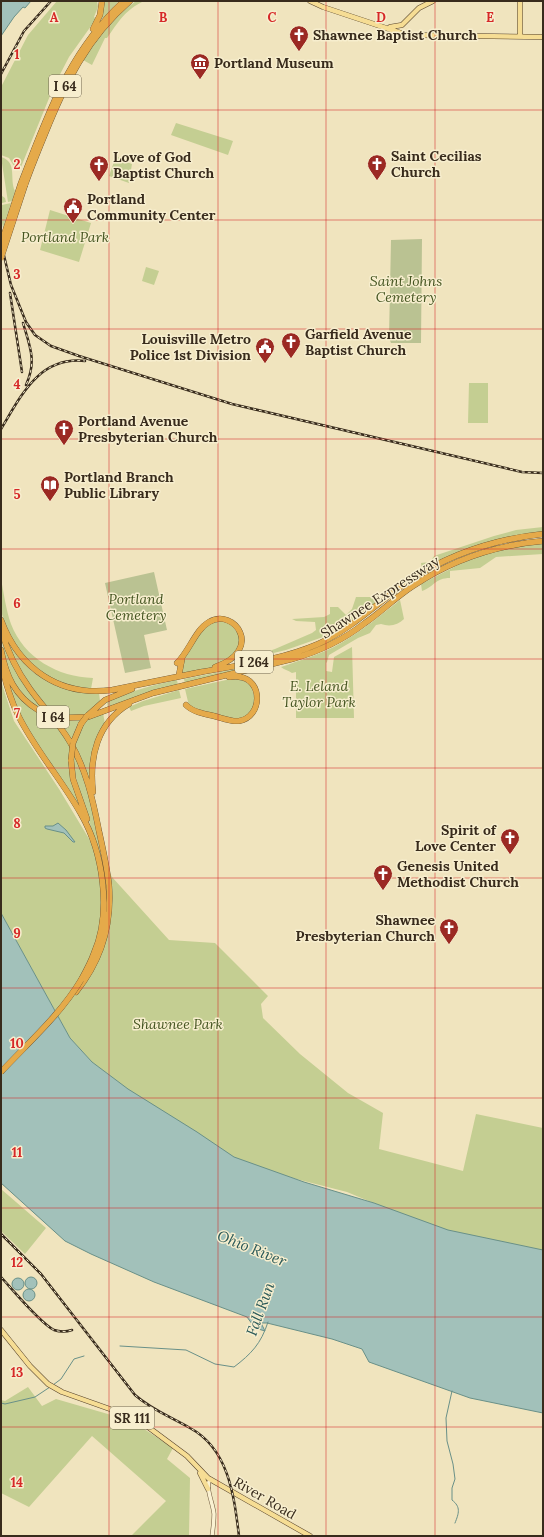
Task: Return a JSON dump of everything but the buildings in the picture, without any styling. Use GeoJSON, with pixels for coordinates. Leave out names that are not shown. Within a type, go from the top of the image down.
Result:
{"type":"FeatureCollection","features":[{"type":"Feature","properties":{"kind":"highway"},"geometry":{"type":"LineString","coordinates":[[83,48],[99,19],[102,1]]}},
{"type":"Feature","properties":{"kind":"highway","name":"I 64"},"geometry":{"type":"LineString","coordinates":[[1,244],[59,90],[83,48],[104,21],[124,1]]}},
{"type":"Feature","properties":{"kind":"highway","name":"I 64"},"geometry":{"type":"LineString","coordinates":[[1,258],[23,184],[58,101],[75,67],[102,29],[130,1]]}},
{"type":"Feature","properties":{"kind":"highway","name":"Shawnee Expressway"},"geometry":{"type":"LineString","coordinates":[[141,685],[180,676],[244,665],[306,648],[328,639],[348,628],[411,580],[457,555],[486,545],[519,537],[543,534]]}},
{"type":"Feature","properties":{"kind":"highway","name":"Shawnee Expressway"},"geometry":{"type":"LineString","coordinates":[[137,699],[186,685],[299,657],[324,648],[355,630],[422,581],[448,566],[474,555],[506,546],[543,541]]}},
{"type":"Feature","properties":{"kind":"highway"},"geometry":{"type":"LineString","coordinates":[[177,663],[202,628],[209,622],[222,619],[234,624],[240,631],[242,638],[241,647],[238,654],[227,663],[202,672]]}},
{"type":"Feature","properties":{"kind":"highway"},"geometry":{"type":"LineString","coordinates":[[1,620],[9,640],[17,652],[37,672],[50,680],[64,686],[92,691],[141,685]]}},
{"type":"Feature","properties":{"kind":"highway","name":"I 64"},"geometry":{"type":"LineString","coordinates":[[1,629],[10,655],[20,674],[60,727],[76,752],[87,781],[95,810],[110,901],[107,927],[101,949],[91,970],[74,994],[1,1072]]}},
{"type":"Feature","properties":{"kind":"highway"},"geometry":{"type":"LineString","coordinates":[[1,633],[16,669],[31,692],[65,735],[80,763],[92,802],[107,877]]}},
{"type":"Feature","properties":{"kind":"highway"},"geometry":{"type":"LineString","coordinates":[[1,650],[6,673],[12,685],[24,700],[38,710],[60,718],[88,717],[137,699]]}},
{"type":"Feature","properties":{"kind":"highway"},"geometry":{"type":"LineString","coordinates":[[180,676],[183,656]]}},
{"type":"Feature","properties":{"kind":"highway","name":"I 64"},"geometry":{"type":"LineString","coordinates":[[1,662],[8,691],[19,717],[76,805],[92,837],[99,862],[103,892],[103,908],[101,925],[94,953],[83,976],[68,999],[1,1072]]}},
{"type":"Feature","properties":{"kind":"highway"},"geometry":{"type":"LineString","coordinates":[[186,705],[198,712],[236,721],[247,718],[257,705],[258,697],[252,684],[247,679],[223,676]]}},
{"type":"Feature","properties":{"kind":"highway"},"geometry":{"type":"LineString","coordinates":[[92,837],[75,784],[71,760],[73,743],[81,724],[98,705],[110,698],[141,685]]}},
{"type":"Feature","properties":{"kind":"highway"},"geometry":{"type":"LineString","coordinates":[[95,810],[92,762],[96,743],[111,718],[121,709],[137,699]]}},
{"type":"Feature","properties":{"kind":"highway"},"geometry":{"type":"LineString","coordinates":[[187,713],[198,712]]}},
{"type":"Feature","properties":{"kind":"main road"},"geometry":{"type":"LineString","coordinates":[[310,1],[410,35],[543,37]]}},
{"type":"Feature","properties":{"kind":"main road"},"geometry":{"type":"LineString","coordinates":[[389,28],[402,25],[418,8],[433,1]]}},
{"type":"Feature","properties":{"kind":"main road"},"geometry":{"type":"LineString","coordinates":[[520,1],[520,36]]}},
{"type":"Feature","properties":{"kind":"main road","name":"SR 111"},"geometry":{"type":"LineString","coordinates":[[1,1330],[30,1366],[44,1381],[56,1390],[121,1413],[144,1424],[173,1444],[210,1479]]}},
{"type":"Feature","properties":{"kind":"main road"},"geometry":{"type":"LineString","coordinates":[[197,1466],[208,1489],[214,1515],[212,1536]]}},
{"type":"Feature","properties":{"kind":"main road"},"geometry":{"type":"LineString","coordinates":[[208,1489],[210,1479]]}},
{"type":"Feature","properties":{"kind":"main road","name":"River Road"},"geometry":{"type":"LineString","coordinates":[[210,1479],[310,1536]]}},
{"type":"Feature","properties":{"kind":"green space"},"geometry":{"type":"Polygon","coordinates":[[[57,1],[97,1],[98,7],[94,17],[96,19],[69,57],[54,86],[21,167],[14,166],[9,158],[1,155],[1,87],[28,35],[57,1]]]}},
{"type":"Feature","properties":{"kind":"green space"},"geometry":{"type":"Polygon","coordinates":[[[103,1],[119,1],[100,21],[103,1]]]}},
{"type":"Feature","properties":{"kind":"green space"},"geometry":{"type":"Polygon","coordinates":[[[136,1],[144,1],[137,4],[127,12],[107,38],[105,38],[92,65],[83,60],[114,20],[136,1]]]}},
{"type":"Feature","properties":{"kind":"green space"},"geometry":{"type":"Polygon","coordinates":[[[176,123],[233,141],[228,155],[171,135],[176,123]]]}},
{"type":"Feature","properties":{"kind":"green space"},"geometry":{"type":"Polygon","coordinates":[[[116,156],[119,157],[119,159],[132,164],[131,170],[133,171],[129,183],[109,176],[116,156]]]}},
{"type":"Feature","properties":{"kind":"green space"},"geometry":{"type":"Polygon","coordinates":[[[1,157],[10,163],[12,171],[13,186],[15,191],[12,201],[8,202],[1,157]]]}},
{"type":"Feature","properties":{"kind":"green space"},"geometry":{"type":"Polygon","coordinates":[[[1,194],[5,198],[6,202],[2,203],[2,205],[11,203],[3,228],[1,218],[1,194]]]}},
{"type":"Feature","properties":{"kind":"green space","name":"Portland Park"},"geometry":{"type":"Polygon","coordinates":[[[50,210],[91,223],[79,262],[40,250],[50,210]]]}},
{"type":"Feature","properties":{"kind":"green space","name":"Saint Johns Cemetery"},"geometry":{"type":"Polygon","coordinates":[[[422,239],[421,343],[391,343],[389,338],[391,240],[422,239]]]}},
{"type":"Feature","properties":{"kind":"green space"},"geometry":{"type":"Polygon","coordinates":[[[146,267],[159,271],[154,285],[142,281],[146,267]]]}},
{"type":"Feature","properties":{"kind":"green space"},"geometry":{"type":"Polygon","coordinates":[[[469,383],[488,383],[488,423],[468,423],[469,383]]]}},
{"type":"Feature","properties":{"kind":"green space"},"geometry":{"type":"Polygon","coordinates":[[[543,527],[543,532],[496,540],[422,571],[421,563],[430,562],[434,556],[516,530],[543,527]]]}},
{"type":"Feature","properties":{"kind":"green space"},"geometry":{"type":"Polygon","coordinates":[[[529,544],[543,544],[543,554],[496,557],[480,568],[450,571],[450,578],[441,579],[422,591],[421,584],[462,563],[499,549],[529,544]]]}},
{"type":"Feature","properties":{"kind":"green space","name":"Portland Cemetery"},"geometry":{"type":"Polygon","coordinates":[[[154,572],[167,630],[144,635],[151,668],[125,673],[105,583],[154,572]]]}},
{"type":"Feature","properties":{"kind":"green space"},"geometry":{"type":"Polygon","coordinates":[[[1,579],[6,608],[11,624],[24,647],[33,656],[55,669],[67,674],[93,678],[91,689],[75,687],[54,680],[34,667],[21,655],[4,622],[1,610],[1,579]]]}},
{"type":"Feature","properties":{"kind":"green space"},"geometry":{"type":"Polygon","coordinates":[[[356,597],[383,597],[354,620],[323,637],[286,650],[257,657],[257,655],[275,649],[316,630],[315,622],[296,621],[292,619],[324,617],[330,614],[330,607],[338,607],[346,615],[352,609],[356,597]]]}},
{"type":"Feature","properties":{"kind":"green space","name":"E. Leland Taylor Park"},"geometry":{"type":"Polygon","coordinates":[[[400,600],[404,619],[402,621],[394,625],[376,625],[370,633],[358,638],[329,655],[326,663],[326,671],[332,672],[334,657],[352,647],[354,718],[296,718],[296,672],[292,673],[281,667],[319,654],[334,647],[364,628],[400,600]]]}},
{"type":"Feature","properties":{"kind":"green space"},"geometry":{"type":"Polygon","coordinates":[[[219,621],[231,624],[240,637],[237,654],[210,668],[182,674],[182,662],[202,631],[207,625],[219,621]]]}},
{"type":"Feature","properties":{"kind":"green space"},"geometry":{"type":"Polygon","coordinates":[[[4,632],[20,659],[32,671],[44,678],[65,685],[99,693],[100,701],[85,716],[77,717],[52,714],[30,686],[17,666],[4,632]]]}},
{"type":"Feature","properties":{"kind":"green space"},"geometry":{"type":"Polygon","coordinates":[[[1,636],[5,646],[47,712],[39,710],[15,688],[6,666],[1,636]]]}},
{"type":"Feature","properties":{"kind":"green space"},"geometry":{"type":"Polygon","coordinates":[[[241,668],[241,670],[185,684],[184,679],[241,668]]]}},
{"type":"Feature","properties":{"kind":"green space"},"geometry":{"type":"Polygon","coordinates":[[[6,677],[11,686],[51,718],[71,747],[70,756],[83,812],[34,739],[19,713],[6,677]]]}},
{"type":"Feature","properties":{"kind":"green space"},"geometry":{"type":"Polygon","coordinates":[[[235,678],[251,686],[254,693],[256,704],[246,717],[231,720],[189,706],[185,689],[235,678]]]}},
{"type":"Feature","properties":{"kind":"green space"},"geometry":{"type":"Polygon","coordinates":[[[177,680],[178,685],[108,708],[107,702],[116,698],[142,689],[177,680]]]}},
{"type":"Feature","properties":{"kind":"green space","name":"Shawnee Park"},"geometry":{"type":"Polygon","coordinates":[[[1,681],[14,721],[59,789],[100,857],[73,766],[74,753],[81,768],[89,795],[102,860],[112,877],[169,940],[215,943],[268,996],[261,1004],[263,1018],[300,1054],[348,1093],[383,1113],[379,1149],[463,1171],[476,1114],[543,1128],[543,1251],[436,1229],[347,1192],[265,1171],[216,1150],[166,1119],[92,1062],[70,1038],[1,913],[1,681]]]}},
{"type":"Feature","properties":{"kind":"green space"},"geometry":{"type":"Polygon","coordinates":[[[179,690],[181,698],[144,706],[131,711],[129,707],[143,701],[179,690]]]}},
{"type":"Feature","properties":{"kind":"green space"},"geometry":{"type":"Polygon","coordinates":[[[103,713],[105,724],[98,738],[91,786],[75,747],[77,738],[87,719],[103,713]]]}},
{"type":"Feature","properties":{"kind":"green space"},"geometry":{"type":"Polygon","coordinates":[[[56,719],[73,721],[81,720],[72,742],[56,719]]]}},
{"type":"Feature","properties":{"kind":"green space"},"geometry":{"type":"Polygon","coordinates":[[[1,1189],[46,1228],[25,1254],[1,1231],[1,1189]]]}},
{"type":"Feature","properties":{"kind":"green space"},"geometry":{"type":"Polygon","coordinates":[[[28,1387],[42,1406],[56,1399],[132,1421],[173,1448],[167,1459],[190,1478],[189,1536],[131,1536],[166,1501],[92,1436],[29,1507],[1,1493],[1,1400],[5,1401],[28,1387]]]}},
{"type":"Feature","properties":{"kind":"water"},"geometry":{"type":"Polygon","coordinates":[[[1,1],[31,1],[14,17],[1,36],[1,1]]]}},
{"type":"Feature","properties":{"kind":"water"},"geometry":{"type":"Polygon","coordinates":[[[58,823],[66,830],[75,842],[73,842],[64,833],[45,828],[45,826],[53,826],[58,823]]]}},
{"type":"Feature","properties":{"kind":"water","name":"Ohio River"},"geometry":{"type":"Polygon","coordinates":[[[1,913],[70,1038],[92,1062],[128,1089],[234,1157],[304,1182],[374,1203],[448,1230],[543,1250],[543,1413],[470,1398],[369,1362],[362,1349],[332,1339],[267,1323],[261,1323],[265,1331],[255,1328],[247,1317],[154,1282],[65,1241],[1,1183],[1,913]]]}},
{"type":"Feature","properties":{"kind":"water"},"geometry":{"type":"Polygon","coordinates":[[[31,1277],[35,1279],[37,1283],[35,1287],[31,1289],[27,1287],[25,1283],[27,1279],[31,1277]]]}},
{"type":"Feature","properties":{"kind":"water"},"geometry":{"type":"Polygon","coordinates":[[[18,1278],[22,1280],[24,1284],[22,1288],[18,1290],[14,1288],[12,1284],[14,1280],[18,1278]]]}},
{"type":"Feature","properties":{"kind":"water"},"geometry":{"type":"Polygon","coordinates":[[[29,1289],[33,1291],[35,1295],[33,1299],[29,1301],[25,1299],[23,1295],[25,1291],[29,1289]]]}},
{"type":"Feature","properties":{"kind":"waterway","name":"Fall Run"},"geometry":{"type":"LineString","coordinates":[[120,1346],[186,1350],[215,1364],[234,1367],[246,1358],[255,1348],[268,1322]]}},
{"type":"Feature","properties":{"kind":"waterway","name":"Fall Run"},"geometry":{"type":"LineString","coordinates":[[53,1385],[61,1379],[74,1359],[84,1356]]}},
{"type":"Feature","properties":{"kind":"waterway","name":"Fall Run"},"geometry":{"type":"LineString","coordinates":[[1,1403],[5,1404],[35,1397],[50,1387]]}},
{"type":"Feature","properties":{"kind":"waterway"},"geometry":{"type":"LineString","coordinates":[[452,1391],[446,1418],[447,1441],[455,1479],[452,1488],[452,1500],[458,1508],[455,1523]]}},
{"type":"Feature","properties":{"kind":"railway"},"geometry":{"type":"LineString","coordinates":[[1,74],[24,31],[51,1]]}},
{"type":"Feature","properties":{"kind":"railway"},"geometry":{"type":"LineString","coordinates":[[1,243],[11,285],[26,322],[35,335],[51,346],[232,404],[522,472],[543,473]]}},
{"type":"Feature","properties":{"kind":"railway"},"geometry":{"type":"LineString","coordinates":[[10,293],[22,372]]}},
{"type":"Feature","properties":{"kind":"railway"},"geometry":{"type":"LineString","coordinates":[[23,323],[30,347],[32,361],[26,385]]}},
{"type":"Feature","properties":{"kind":"railway"},"geometry":{"type":"LineString","coordinates":[[1,429],[24,392],[43,372],[55,365],[69,361],[85,361]]}},
{"type":"Feature","properties":{"kind":"railway"},"geometry":{"type":"LineString","coordinates":[[1,1234],[41,1274],[135,1395],[155,1409],[190,1428],[203,1437],[213,1448],[221,1461],[232,1490],[239,1536]]}},
{"type":"Feature","properties":{"kind":"railway"},"geometry":{"type":"LineString","coordinates":[[1,1277],[48,1326],[58,1331],[72,1330]]}},
{"type":"Feature","properties":{"kind":"place","name":"Shawnee Baptist Church"},"geometry":{"type":"Point","coordinates":[299,52]}},
{"type":"Feature","properties":{"kind":"place","name":"Portland Museum"},"geometry":{"type":"Point","coordinates":[200,80]}},
{"type":"Feature","properties":{"kind":"place","name":"Saint Cecilias Church"},"geometry":{"type":"Point","coordinates":[377,181]}},
{"type":"Feature","properties":{"kind":"place","name":"Love of God Baptist Church"},"geometry":{"type":"Point","coordinates":[99,182]}},
{"type":"Feature","properties":{"kind":"place","name":"Portland Community Center"},"geometry":{"type":"Point","coordinates":[73,224]}},
{"type":"Feature","properties":{"kind":"place","name":"Garfield Avenue Baptist Church"},"geometry":{"type":"Point","coordinates":[291,359]}},
{"type":"Feature","properties":{"kind":"place","name":"Louisville Metro Police 1st Division"},"geometry":{"type":"Point","coordinates":[265,364]}},
{"type":"Feature","properties":{"kind":"place","name":"Portland Avenue Presbyterian Church"},"geometry":{"type":"Point","coordinates":[64,446]}},
{"type":"Feature","properties":{"kind":"place","name":"Portland Branch Public Library"},"geometry":{"type":"Point","coordinates":[50,502]}},
{"type":"Feature","properties":{"kind":"place","name":"Spirit of Love Center"},"geometry":{"type":"Point","coordinates":[510,855]}},
{"type":"Feature","properties":{"kind":"place","name":"Genesis United Methodist Church"},"geometry":{"type":"Point","coordinates":[383,891]}},
{"type":"Feature","properties":{"kind":"place","name":"Shawnee Presbyterian Church"},"geometry":{"type":"Point","coordinates":[449,945]}}]}
